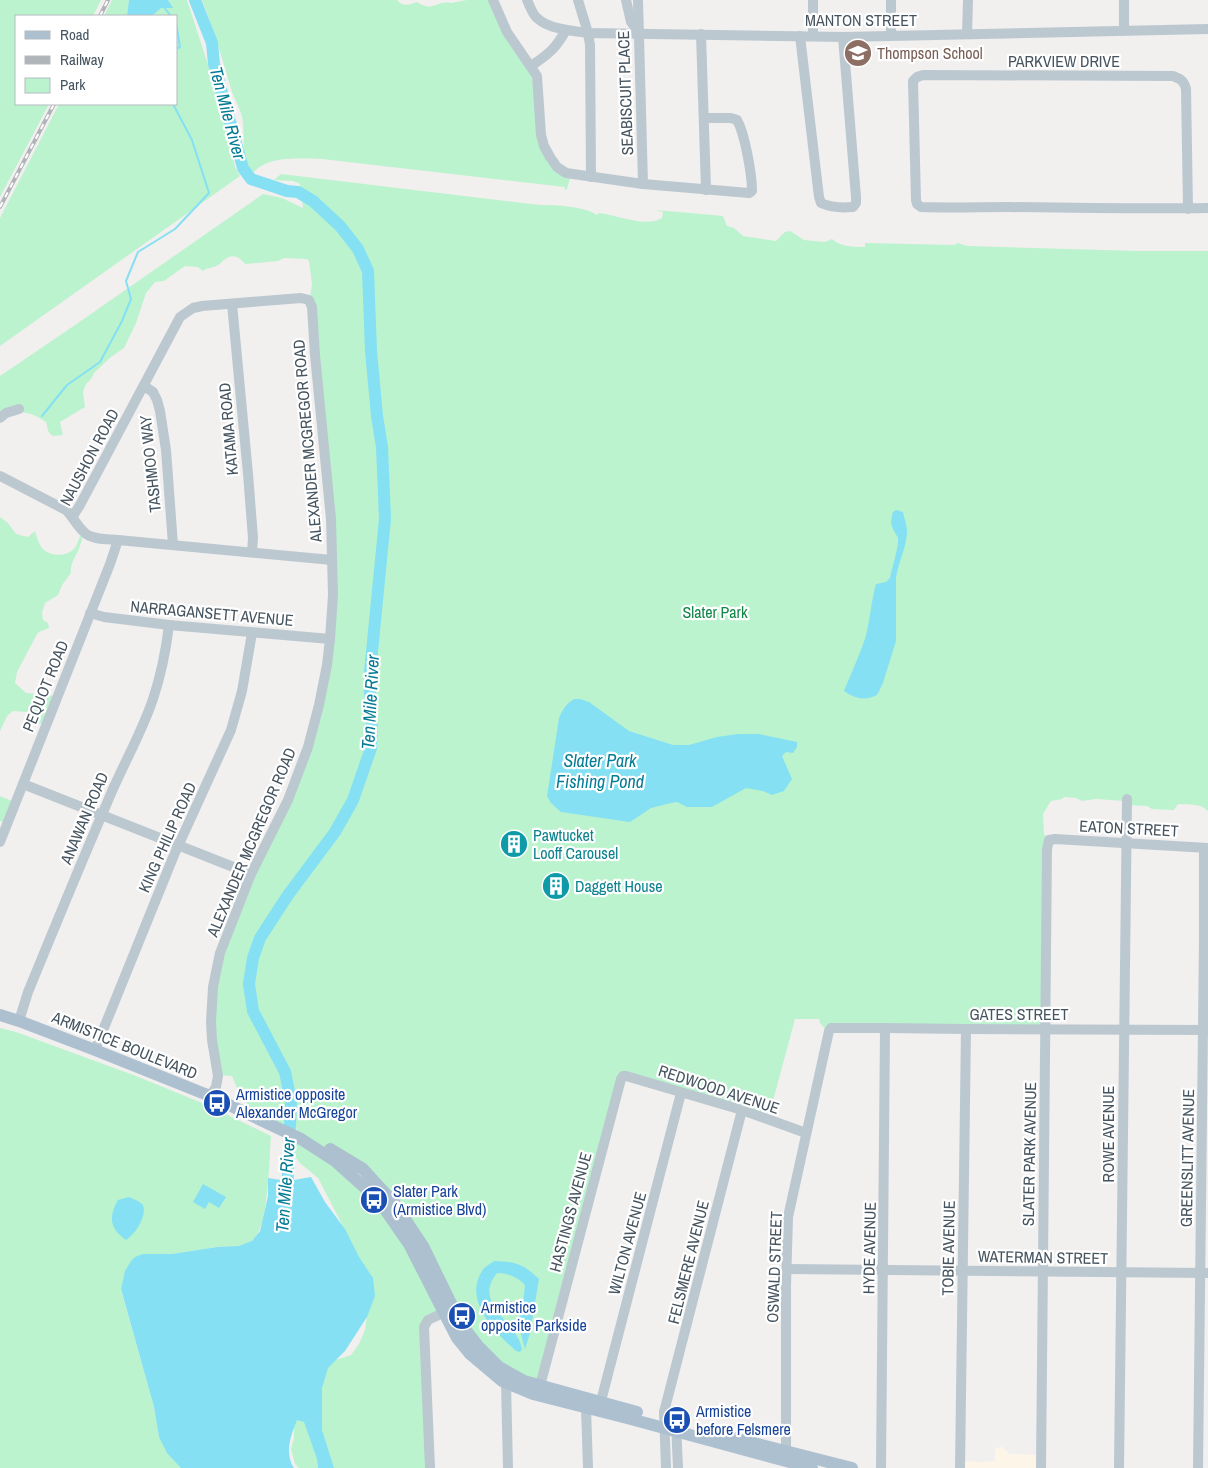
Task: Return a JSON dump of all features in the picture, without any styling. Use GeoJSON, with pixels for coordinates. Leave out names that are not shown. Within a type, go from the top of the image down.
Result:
{"type":"FeatureCollection","features":[{"type":"Feature","properties":{"kind":"main road","name":"ARMISTICE BOULEVARD"},"geometry":{"type":"LineString","coordinates":[[0,1015],[95,1050],[210,1096],[301,1139],[330,1149],[363,1168],[403,1214],[423,1246],[461,1324],[478,1346],[506,1371],[524,1381],[601,1401],[671,1426],[812,1468]]}},
{"type":"Feature","properties":{"kind":"main road","name":"ARMISTICE BOULEVARD"},"geometry":{"type":"LineString","coordinates":[[301,1139],[341,1166],[372,1194],[384,1208],[409,1244],[443,1313],[463,1346],[489,1371],[506,1384],[533,1394],[586,1408],[786,1451],[828,1465],[852,1468]]}},
{"type":"Feature","properties":{"kind":"street"},"geometry":{"type":"LineString","coordinates":[[493,0],[507,32],[537,76],[541,135],[544,146],[558,167],[566,173],[643,184],[749,193],[752,191],[752,187],[744,136],[737,120],[731,118],[705,118]]}},
{"type":"Feature","properties":{"kind":"street","name":"MANTON STREET"},"geometry":{"type":"LineString","coordinates":[[527,0],[537,18],[546,24],[566,30],[588,33],[843,37],[1208,29]]}},
{"type":"Feature","properties":{"kind":"street"},"geometry":{"type":"LineString","coordinates":[[578,0],[590,45],[591,177]]}},
{"type":"Feature","properties":{"kind":"street"},"geometry":{"type":"LineString","coordinates":[[626,0],[631,22],[640,34]]}},
{"type":"Feature","properties":{"kind":"street","name":"SEABISCUIT PLACE"},"geometry":{"type":"LineString","coordinates":[[638,0],[643,184]]}},
{"type":"Feature","properties":{"kind":"street"},"geometry":{"type":"LineString","coordinates":[[813,0],[814,36]]}},
{"type":"Feature","properties":{"kind":"street"},"geometry":{"type":"LineString","coordinates":[[891,0],[891,36]]}},
{"type":"Feature","properties":{"kind":"street"},"geometry":{"type":"LineString","coordinates":[[967,34],[968,0]]}},
{"type":"Feature","properties":{"kind":"street"},"geometry":{"type":"LineString","coordinates":[[1124,0],[1124,30]]}},
{"type":"Feature","properties":{"kind":"street"},"geometry":{"type":"LineString","coordinates":[[531,66],[558,44],[566,30]]}},
{"type":"Feature","properties":{"kind":"street"},"geometry":{"type":"LineString","coordinates":[[701,34],[706,190]]}},
{"type":"Feature","properties":{"kind":"street"},"geometry":{"type":"LineString","coordinates":[[800,36],[818,197],[821,203],[825,205],[853,207],[856,203],[856,197],[843,37]]}},
{"type":"Feature","properties":{"kind":"street","name":"PARKVIEW DRIVE"},"geometry":{"type":"LineString","coordinates":[[1188,208],[1186,89],[1184,82],[1179,78],[1174,76],[923,75],[916,77],[913,82],[916,200],[917,204],[921,207],[1188,208],[1208,208]]}},
{"type":"Feature","properties":{"kind":"street","name":"NAUSHON ROAD"},"geometry":{"type":"LineString","coordinates":[[309,300],[301,298],[202,306],[193,308],[180,317],[73,516],[84,533],[90,536],[332,560]]}},
{"type":"Feature","properties":{"kind":"street","name":"ALEXANDER MCGREGOR ROAD"},"geometry":{"type":"LineString","coordinates":[[210,1096],[216,1087],[218,1076],[211,1022],[216,969],[225,937],[251,874],[288,800],[308,747],[324,686],[330,639],[333,595],[330,510],[312,307],[309,300]]}},
{"type":"Feature","properties":{"kind":"street","name":"KATAMA ROAD"},"geometry":{"type":"LineString","coordinates":[[232,304],[248,474],[253,538],[252,552]]}},
{"type":"Feature","properties":{"kind":"street","name":"TASHMOO WAY"},"geometry":{"type":"LineString","coordinates":[[144,386],[152,392],[157,400],[160,411],[166,450],[173,545]]}},
{"type":"Feature","properties":{"kind":"street"},"geometry":{"type":"LineString","coordinates":[[0,418],[6,413],[18,409]]}},
{"type":"Feature","properties":{"kind":"street"},"geometry":{"type":"LineString","coordinates":[[0,476],[66,510],[73,516]]}},
{"type":"Feature","properties":{"kind":"street","name":"PEQUOT ROAD"},"geometry":{"type":"LineString","coordinates":[[0,842],[118,540]]}},
{"type":"Feature","properties":{"kind":"street","name":"NARRAGANSETT AVENUE"},"geometry":{"type":"LineString","coordinates":[[90,613],[104,618],[330,639]]}},
{"type":"Feature","properties":{"kind":"street","name":"ANAWAN ROAD"},"geometry":{"type":"LineString","coordinates":[[18,1021],[28,992],[101,815],[153,699],[166,647],[169,625]]}},
{"type":"Feature","properties":{"kind":"street","name":"KING PHILIP ROAD"},"geometry":{"type":"LineString","coordinates":[[95,1050],[178,845],[231,730],[242,691],[252,632]]}},
{"type":"Feature","properties":{"kind":"street"},"geometry":{"type":"LineString","coordinates":[[23,784],[251,874]]}},
{"type":"Feature","properties":{"kind":"street","name":"ROWE AVENUE"},"geometry":{"type":"LineString","coordinates":[[1119,1468],[1127,799]]}},
{"type":"Feature","properties":{"kind":"street","name":"EATON STREET"},"geometry":{"type":"LineString","coordinates":[[1049,840],[1206,848]]}},
{"type":"Feature","properties":{"kind":"street","name":"SLATER PARK AVENUE"},"geometry":{"type":"LineString","coordinates":[[1041,1468],[1047,849],[1049,840]]}},
{"type":"Feature","properties":{"kind":"street","name":"GREENSLITT AVENUE"},"geometry":{"type":"LineString","coordinates":[[1198,1468],[1204,1273],[1206,848]]}},
{"type":"Feature","properties":{"kind":"street","name":"GATES STREET"},"geometry":{"type":"LineString","coordinates":[[831,1028],[1206,1029]]}},
{"type":"Feature","properties":{"kind":"street","name":"OSWALD STREET"},"geometry":{"type":"LineString","coordinates":[[786,1451],[788,1217],[831,1028]]}},
{"type":"Feature","properties":{"kind":"street","name":"HYDE AVENUE"},"geometry":{"type":"LineString","coordinates":[[881,1468],[885,1028]]}},
{"type":"Feature","properties":{"kind":"street","name":"TOBIE AVENUE"},"geometry":{"type":"LineString","coordinates":[[960,1468],[966,1029]]}},
{"type":"Feature","properties":{"kind":"street","name":"REDWOOD AVENUE"},"geometry":{"type":"LineString","coordinates":[[623,1076],[742,1110],[806,1133]]}},
{"type":"Feature","properties":{"kind":"street","name":"HASTINGS AVENUE"},"geometry":{"type":"LineString","coordinates":[[540,1386],[611,1115],[623,1076]]}},
{"type":"Feature","properties":{"kind":"street","name":"WILTON AVENUE"},"geometry":{"type":"LineString","coordinates":[[601,1401],[681,1093]]}},
{"type":"Feature","properties":{"kind":"street","name":"FELSMERE AVENUE"},"geometry":{"type":"LineString","coordinates":[[671,1426],[664,1412],[742,1110]]}},
{"type":"Feature","properties":{"kind":"street","name":"WATERMAN STREET"},"geometry":{"type":"LineString","coordinates":[[787,1269],[1204,1273]]}},
{"type":"Feature","properties":{"kind":"street"},"geometry":{"type":"LineString","coordinates":[[430,1468],[424,1328],[428,1320],[443,1313]]}},
{"type":"Feature","properties":{"kind":"street"},"geometry":{"type":"LineString","coordinates":[[506,1384],[508,1468]]}},
{"type":"Feature","properties":{"kind":"street"},"geometry":{"type":"LineString","coordinates":[[586,1408],[588,1468]]}},
{"type":"Feature","properties":{"kind":"street"},"geometry":{"type":"LineString","coordinates":[[666,1468],[671,1426]]}},
{"type":"Feature","properties":{"kind":"street"},"geometry":{"type":"LineString","coordinates":[[671,1426],[678,1468]]}},
{"type":"Feature","properties":{"kind":"shaded area"},"geometry":{"type":"Polygon","coordinates":[[[1002,1447],[1010,1454],[1038,1455],[1041,1468],[959,1468],[960,1461],[995,1461],[996,1448],[1002,1447]]]}},
{"type":"Feature","properties":{"kind":"green space"},"geometry":{"type":"Polygon","coordinates":[[[0,0],[101,0],[94,15],[15,15],[15,105],[48,105],[0,197],[0,0]]]}},
{"type":"Feature","properties":{"kind":"green space"},"geometry":{"type":"Polygon","coordinates":[[[112,0],[129,0],[127,15],[104,15],[112,0]]]}},
{"type":"Feature","properties":{"kind":"green space"},"geometry":{"type":"Polygon","coordinates":[[[168,0],[187,0],[223,111],[235,167],[240,176],[0,346],[0,218],[58,105],[178,105],[178,15],[153,15],[160,8],[172,7],[168,0]]]}},
{"type":"Feature","properties":{"kind":"green space"},"geometry":{"type":"Polygon","coordinates":[[[202,0],[397,0],[409,5],[417,2],[431,6],[467,0],[491,0],[530,62],[539,128],[551,158],[572,171],[567,189],[564,190],[565,187],[322,159],[277,160],[260,167],[254,172],[246,160],[241,114],[202,0]]]}},
{"type":"Feature","properties":{"kind":"green space","name":"Slater Park"},"geometry":{"type":"Polygon","coordinates":[[[281,174],[570,207],[597,215],[599,213],[648,222],[662,218],[663,212],[656,210],[723,216],[727,226],[734,228],[743,236],[776,241],[785,232],[790,231],[804,240],[825,242],[832,239],[843,245],[856,247],[865,247],[865,243],[954,245],[958,243],[967,246],[1208,251],[1208,811],[1198,806],[1179,804],[1174,810],[1126,805],[1125,801],[1096,799],[1082,801],[1076,798],[1064,797],[1051,801],[1043,814],[1044,834],[1047,838],[1044,1027],[827,1031],[819,1019],[795,1019],[770,1112],[763,1110],[760,1117],[626,1075],[539,1382],[518,1375],[483,1347],[458,1310],[426,1323],[431,1468],[299,1468],[295,1464],[291,1449],[294,1438],[294,1420],[323,1364],[351,1355],[359,1344],[365,1330],[367,1315],[373,1299],[372,1277],[354,1256],[346,1232],[318,1178],[300,1163],[292,1153],[289,1142],[297,1128],[285,1122],[280,1128],[244,1110],[247,1103],[242,1100],[232,1076],[220,1075],[213,1046],[216,970],[290,794],[318,708],[333,581],[310,297],[312,284],[309,261],[307,259],[284,258],[278,261],[245,264],[233,256],[203,271],[198,267],[185,266],[164,281],[155,282],[146,293],[136,323],[124,348],[94,373],[86,384],[83,392],[85,407],[60,422],[63,435],[51,435],[46,422],[29,413],[19,412],[0,415],[0,376],[263,194],[282,198],[303,208],[300,184],[293,181],[274,180],[281,174]]]}},
{"type":"Feature","properties":{"kind":"green space"},"geometry":{"type":"Polygon","coordinates":[[[0,517],[8,523],[16,534],[28,537],[35,531],[42,548],[55,555],[67,553],[74,549],[84,531],[72,564],[71,573],[62,585],[58,595],[45,603],[42,613],[43,620],[48,623],[49,628],[37,634],[17,672],[15,683],[26,693],[51,695],[56,700],[43,723],[35,725],[27,712],[13,711],[7,716],[0,731],[0,517]]]}},
{"type":"Feature","properties":{"kind":"green space"},"geometry":{"type":"Polygon","coordinates":[[[0,796],[12,801],[5,823],[0,821],[0,796]]]}},
{"type":"Feature","properties":{"kind":"green space"},"geometry":{"type":"Polygon","coordinates":[[[0,1028],[16,1032],[136,1076],[207,1105],[271,1136],[265,1207],[258,1232],[253,1240],[240,1246],[216,1247],[174,1254],[143,1254],[123,1280],[121,1290],[154,1407],[159,1437],[198,1468],[0,1468],[0,1028]]]}},
{"type":"Feature","properties":{"kind":"water"},"geometry":{"type":"Polygon","coordinates":[[[129,0],[168,0],[173,8],[161,8],[153,15],[127,15],[129,0]]]}},
{"type":"Feature","properties":{"kind":"water"},"geometry":{"type":"Polygon","coordinates":[[[896,510],[903,512],[907,531],[906,543],[896,578],[896,641],[883,683],[877,695],[860,698],[844,691],[865,639],[876,584],[886,582],[890,578],[898,542],[898,537],[891,522],[893,512],[896,510]]]}},
{"type":"Feature","properties":{"kind":"water","name":"Slater Park Fishing Pond"},"geometry":{"type":"Polygon","coordinates":[[[574,699],[589,702],[629,731],[673,745],[689,745],[717,737],[738,734],[759,734],[797,742],[797,747],[793,753],[786,752],[782,756],[792,779],[784,791],[772,795],[763,791],[746,788],[712,807],[687,807],[677,802],[671,803],[651,808],[630,822],[561,812],[551,803],[547,796],[559,718],[565,707],[574,699]]]}},
{"type":"Feature","properties":{"kind":"water"},"geometry":{"type":"Polygon","coordinates":[[[311,1177],[325,1202],[345,1229],[359,1257],[373,1278],[375,1296],[367,1317],[345,1351],[328,1368],[322,1388],[322,1430],[334,1468],[318,1468],[317,1459],[304,1422],[297,1420],[289,1450],[289,1456],[294,1468],[181,1468],[167,1453],[159,1437],[154,1407],[121,1289],[125,1271],[135,1257],[143,1254],[172,1254],[217,1247],[239,1246],[252,1241],[260,1231],[268,1196],[268,1178],[288,1181],[311,1177]]]}},
{"type":"Feature","properties":{"kind":"water"},"geometry":{"type":"Polygon","coordinates":[[[203,1184],[226,1197],[219,1208],[209,1202],[205,1209],[193,1202],[203,1184]]]}},
{"type":"Feature","properties":{"kind":"water"},"geometry":{"type":"Polygon","coordinates":[[[129,1197],[143,1205],[144,1210],[139,1225],[126,1240],[117,1232],[112,1222],[112,1217],[118,1200],[129,1197]]]}},
{"type":"Feature","properties":{"kind":"water"},"geometry":{"type":"Polygon","coordinates":[[[494,1261],[518,1264],[539,1279],[530,1333],[525,1349],[518,1323],[525,1285],[516,1278],[501,1273],[497,1273],[491,1283],[489,1291],[491,1300],[519,1339],[522,1349],[520,1352],[516,1351],[499,1335],[484,1315],[479,1304],[476,1293],[477,1282],[483,1270],[494,1261]]]}},
{"type":"Feature","properties":{"kind":"waterway","name":"Ten Mile River"},"geometry":{"type":"LineString","coordinates":[[195,0],[212,43],[214,64],[243,168],[251,179],[287,191],[298,192],[313,201],[340,226],[358,249],[368,271],[371,351],[382,447],[385,519],[369,682],[372,712],[371,748],[353,800],[335,832],[288,895],[260,938],[253,958],[249,984],[253,1011],[285,1072],[291,1101],[287,1196]]}},
{"type":"Feature","properties":{"kind":"waterway"},"geometry":{"type":"LineString","coordinates":[[163,6],[170,15]]}},
{"type":"Feature","properties":{"kind":"waterway"},"geometry":{"type":"LineString","coordinates":[[178,35],[180,47],[178,48]]}},
{"type":"Feature","properties":{"kind":"waterway"},"geometry":{"type":"LineString","coordinates":[[42,416],[67,385],[100,362],[122,321],[131,299],[126,281],[138,252],[175,229],[209,193],[192,140],[174,105]]}},
{"type":"Feature","properties":{"kind":"railway"},"geometry":{"type":"LineString","coordinates":[[100,15],[108,0]]}},
{"type":"Feature","properties":{"kind":"railway"},"geometry":{"type":"LineString","coordinates":[[0,207],[53,105]]}},
{"type":"Feature","properties":{"kind":"place","name":"Thompson School"},"geometry":{"type":"Point","coordinates":[858,53]}},
{"type":"Feature","properties":{"kind":"place","name":"Pawtucket Looff Carousel"},"geometry":{"type":"Point","coordinates":[514,844]}},
{"type":"Feature","properties":{"kind":"place","name":"Daggett House"},"geometry":{"type":"Point","coordinates":[556,886]}},
{"type":"Feature","properties":{"kind":"place","name":"Armistice opposite Alexander McGregor"},"geometry":{"type":"Point","coordinates":[217,1103]}},
{"type":"Feature","properties":{"kind":"place","name":"Slater Park (Armistice Blvd)"},"geometry":{"type":"Point","coordinates":[374,1200]}},
{"type":"Feature","properties":{"kind":"place","name":"Armistice opposite Parkside"},"geometry":{"type":"Point","coordinates":[462,1316]}},
{"type":"Feature","properties":{"kind":"place","name":"Armistice before Felsmere"},"geometry":{"type":"Point","coordinates":[677,1420]}}]}
